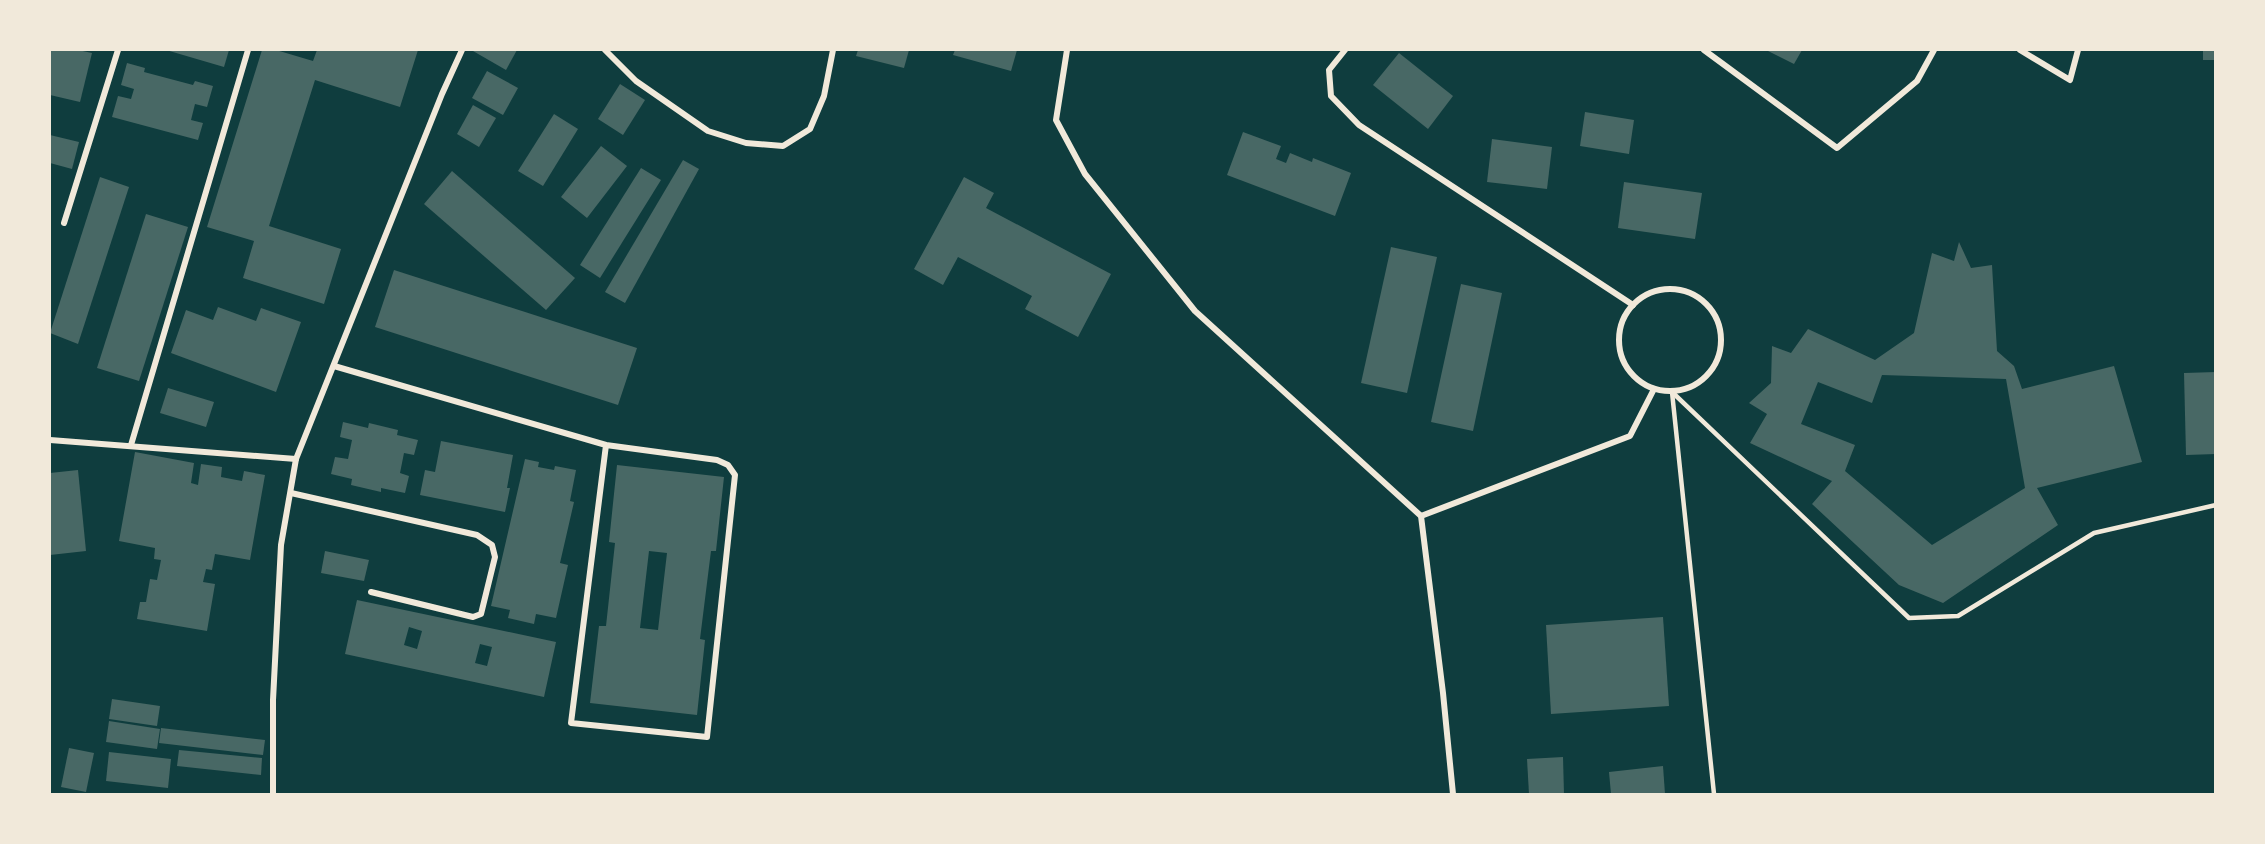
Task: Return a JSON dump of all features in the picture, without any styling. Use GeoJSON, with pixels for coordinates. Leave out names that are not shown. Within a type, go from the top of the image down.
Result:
{"type":"FeatureCollection","features":[{"type":"Feature","properties":{"kind":"street"},"geometry":{"type":"LineString","coordinates":[[64,223],[118,50]]}},
{"type":"Feature","properties":{"kind":"street"},"geometry":{"type":"LineString","coordinates":[[131,445],[248,50]]}},
{"type":"Feature","properties":{"kind":"street"},"geometry":{"type":"LineString","coordinates":[[273,795],[273,700],[280,557],[296,459],[462,50]]}},
{"type":"Feature","properties":{"kind":"street"},"geometry":{"type":"LineString","coordinates":[[605,50],[636,81],[708,130],[746,143],[783,146],[810,129],[824,96],[832,50]]}},
{"type":"Feature","properties":{"kind":"street"},"geometry":{"type":"LineString","coordinates":[[1067,50],[1056,120],[1085,174],[1195,311],[1421,516],[1453,795]]}},
{"type":"Feature","properties":{"kind":"street"},"geometry":{"type":"LineString","coordinates":[[1345,50],[1329,70],[1331,96],[1359,125],[1633,304]]}},
{"type":"Feature","properties":{"kind":"street"},"geometry":{"type":"LineString","coordinates":[[1704,50],[1838,148],[1917,81],[1934,50]]}},
{"type":"Feature","properties":{"kind":"street"},"geometry":{"type":"LineString","coordinates":[[2020,50],[2070,81],[2078,50]]}},
{"type":"Feature","properties":{"kind":"street"},"geometry":{"type":"LineString","coordinates":[[1677,288],[1693,293],[1706,302],[1716,315],[1722,331],[1721,349],[1716,365],[1704,379],[1689,388],[1672,392],[1654,389],[1633,375],[1627,368],[1620,351],[1619,334],[1623,318],[1633,304],[1646,294],[1661,289],[1677,288]]}},
{"type":"Feature","properties":{"kind":"street"},"geometry":{"type":"LineString","coordinates":[[334,366],[606,444],[717,460],[728,465],[735,475],[707,737],[571,723],[606,444]]}},
{"type":"Feature","properties":{"kind":"street"},"geometry":{"type":"LineString","coordinates":[[1421,516],[1629,436],[1654,389]]}},
{"type":"Feature","properties":{"kind":"street"},"geometry":{"type":"LineString","coordinates":[[50,440],[296,459]]}},
{"type":"Feature","properties":{"kind":"street"},"geometry":{"type":"LineString","coordinates":[[291,493],[477,536],[492,545],[495,557],[481,614],[473,617],[371,592]]}},
{"type":"Feature","properties":{"kind":"lane"},"geometry":{"type":"LineString","coordinates":[[1672,392],[1909,618],[1958,616],[2094,533],[2216,505]]}},
{"type":"Feature","properties":{"kind":"lane"},"geometry":{"type":"LineString","coordinates":[[1672,392],[1714,795]]}},
{"type":"Feature","properties":{"kind":"building"},"geometry":{"type":"Polygon","coordinates":[[[50,50],[78,50],[92,53],[80,102],[50,95],[50,50]]]}},
{"type":"Feature","properties":{"kind":"building"},"geometry":{"type":"Polygon","coordinates":[[[166,50],[229,50],[224,67],[166,50]]]}},
{"type":"Feature","properties":{"kind":"building"},"geometry":{"type":"Polygon","coordinates":[[[262,50],[276,50],[313,61],[317,50],[418,50],[400,107],[315,80],[269,226],[341,249],[324,304],[243,278],[254,241],[207,227],[262,50]]]}},
{"type":"Feature","properties":{"kind":"building"},"geometry":{"type":"Polygon","coordinates":[[[474,50],[517,50],[506,70],[474,50]]]}},
{"type":"Feature","properties":{"kind":"building"},"geometry":{"type":"Polygon","coordinates":[[[858,50],[909,50],[904,68],[856,56],[858,50]]]}},
{"type":"Feature","properties":{"kind":"building"},"geometry":{"type":"Polygon","coordinates":[[[955,50],[1017,50],[1011,71],[953,55],[955,50]]]}},
{"type":"Feature","properties":{"kind":"building"},"geometry":{"type":"Polygon","coordinates":[[[1766,50],[1802,50],[1794,64],[1766,50]]]}},
{"type":"Feature","properties":{"kind":"building"},"geometry":{"type":"Polygon","coordinates":[[[2203,50],[2216,50],[2216,60],[2203,60],[2203,50]]]}},
{"type":"Feature","properties":{"kind":"building"},"geometry":{"type":"Polygon","coordinates":[[[1399,53],[1453,96],[1428,129],[1373,85],[1399,53]]]}},
{"type":"Feature","properties":{"kind":"building"},"geometry":{"type":"Polygon","coordinates":[[[127,63],[145,68],[144,72],[193,85],[195,81],[213,86],[207,107],[195,104],[191,120],[203,123],[198,140],[112,117],[118,96],[131,99],[134,89],[121,85],[127,63]]]}},
{"type":"Feature","properties":{"kind":"building"},"geometry":{"type":"Polygon","coordinates":[[[487,71],[518,88],[503,115],[472,98],[487,71]]]}},
{"type":"Feature","properties":{"kind":"building"},"geometry":{"type":"Polygon","coordinates":[[[620,84],[645,100],[623,135],[598,119],[620,84]]]}},
{"type":"Feature","properties":{"kind":"building"},"geometry":{"type":"Polygon","coordinates":[[[473,105],[496,118],[479,147],[457,134],[473,105]]]}},
{"type":"Feature","properties":{"kind":"building"},"geometry":{"type":"Polygon","coordinates":[[[1585,112],[1634,120],[1629,154],[1580,146],[1585,112]]]}},
{"type":"Feature","properties":{"kind":"building"},"geometry":{"type":"Polygon","coordinates":[[[554,114],[578,129],[543,186],[518,171],[554,114]]]}},
{"type":"Feature","properties":{"kind":"building"},"geometry":{"type":"Polygon","coordinates":[[[1243,132],[1281,146],[1276,159],[1286,163],[1290,153],[1312,162],[1313,158],[1351,173],[1335,216],[1227,175],[1243,132]]]}},
{"type":"Feature","properties":{"kind":"building"},"geometry":{"type":"Polygon","coordinates":[[[50,135],[79,142],[72,169],[50,163],[50,135]]]}},
{"type":"Feature","properties":{"kind":"building"},"geometry":{"type":"Polygon","coordinates":[[[1492,139],[1552,147],[1547,189],[1487,182],[1492,139]]]}},
{"type":"Feature","properties":{"kind":"building"},"geometry":{"type":"Polygon","coordinates":[[[601,146],[627,166],[587,218],[561,197],[601,146]]]}},
{"type":"Feature","properties":{"kind":"building"},"geometry":{"type":"Polygon","coordinates":[[[683,160],[699,169],[625,303],[605,292],[683,160]]]}},
{"type":"Feature","properties":{"kind":"building"},"geometry":{"type":"Polygon","coordinates":[[[641,168],[661,180],[600,278],[580,265],[641,168]]]}},
{"type":"Feature","properties":{"kind":"building"},"geometry":{"type":"Polygon","coordinates":[[[452,171],[575,278],[546,310],[424,204],[452,171]]]}},
{"type":"Feature","properties":{"kind":"building"},"geometry":{"type":"Polygon","coordinates":[[[100,177],[129,187],[78,344],[50,333],[100,177]]]}},
{"type":"Feature","properties":{"kind":"building"},"geometry":{"type":"Polygon","coordinates":[[[964,177],[994,193],[986,208],[1111,274],[1078,337],[1025,309],[1032,296],[958,257],[943,285],[914,269],[964,177]]]}},
{"type":"Feature","properties":{"kind":"building"},"geometry":{"type":"Polygon","coordinates":[[[1624,182],[1702,193],[1695,239],[1618,228],[1624,182]]]}},
{"type":"Feature","properties":{"kind":"building"},"geometry":{"type":"Polygon","coordinates":[[[146,214],[188,227],[139,381],[97,368],[146,214]]]}},
{"type":"Feature","properties":{"kind":"building"},"geometry":{"type":"Polygon","coordinates":[[[1959,242],[1971,268],[1992,265],[1997,351],[2014,366],[2022,389],[2114,366],[2142,462],[2037,488],[2058,525],[1943,603],[1899,585],[1812,504],[1832,481],[1750,443],[1767,414],[1749,403],[1771,383],[1772,346],[1791,353],[1808,329],[1875,360],[1914,333],[1932,253],[1954,261],[1959,242]],[[1882,375],[1872,403],[1818,382],[1801,424],[1855,445],[1845,471],[1932,545],[2025,488],[2006,379],[1882,375]]]}},
{"type":"Feature","properties":{"kind":"building"},"geometry":{"type":"Polygon","coordinates":[[[1391,247],[1437,257],[1407,393],[1361,383],[1391,247]]]}},
{"type":"Feature","properties":{"kind":"building"},"geometry":{"type":"Polygon","coordinates":[[[394,270],[637,348],[618,405],[375,327],[394,270]]]}},
{"type":"Feature","properties":{"kind":"building"},"geometry":{"type":"Polygon","coordinates":[[[1461,284],[1502,293],[1473,431],[1431,422],[1461,284]]]}},
{"type":"Feature","properties":{"kind":"building"},"geometry":{"type":"Polygon","coordinates":[[[218,307],[256,321],[261,308],[301,322],[276,392],[171,353],[186,310],[213,320],[218,307]]]}},
{"type":"Feature","properties":{"kind":"building"},"geometry":{"type":"Polygon","coordinates":[[[2216,372],[2216,454],[2186,455],[2184,373],[2216,372]]]}},
{"type":"Feature","properties":{"kind":"building"},"geometry":{"type":"Polygon","coordinates":[[[168,388],[214,402],[206,427],[160,413],[168,388]]]}},
{"type":"Feature","properties":{"kind":"building"},"geometry":{"type":"Polygon","coordinates":[[[343,422],[368,428],[369,423],[398,430],[397,435],[418,440],[414,455],[404,453],[400,473],[409,476],[405,493],[381,488],[381,492],[351,485],[352,479],[331,474],[335,457],[348,459],[352,440],[340,437],[343,422]]]}},
{"type":"Feature","properties":{"kind":"building"},"geometry":{"type":"Polygon","coordinates":[[[441,441],[513,455],[505,512],[420,495],[425,470],[435,472],[441,441]]]}},
{"type":"Feature","properties":{"kind":"building"},"geometry":{"type":"Polygon","coordinates":[[[135,452],[194,463],[191,483],[198,485],[201,464],[222,467],[221,477],[242,481],[244,471],[265,475],[250,560],[215,554],[212,570],[206,569],[203,582],[215,584],[207,631],[137,619],[140,602],[146,602],[150,579],[157,580],[161,560],[154,559],[155,548],[119,541],[135,452]]]}},
{"type":"Feature","properties":{"kind":"building"},"geometry":{"type":"Polygon","coordinates":[[[525,459],[539,462],[538,467],[554,470],[555,466],[576,470],[570,501],[574,502],[560,563],[568,565],[556,618],[536,614],[534,624],[508,618],[510,610],[491,606],[525,459]]]}},
{"type":"Feature","properties":{"kind":"building"},"geometry":{"type":"Polygon","coordinates":[[[617,465],[724,477],[716,551],[711,551],[700,639],[705,640],[697,715],[590,703],[599,626],[606,626],[615,543],[609,542],[617,465]],[[649,551],[640,628],[658,630],[667,553],[649,551]]]}},
{"type":"Feature","properties":{"kind":"building"},"geometry":{"type":"Polygon","coordinates":[[[78,470],[86,551],[50,555],[50,473],[78,470]]]}},
{"type":"Feature","properties":{"kind":"building"},"geometry":{"type":"Polygon","coordinates":[[[325,551],[369,560],[364,581],[321,573],[325,551]]]}},
{"type":"Feature","properties":{"kind":"building"},"geometry":{"type":"Polygon","coordinates":[[[357,600],[556,642],[544,697],[345,654],[357,600]],[[409,627],[404,645],[417,649],[422,631],[409,627]],[[480,644],[475,663],[487,666],[492,647],[480,644]]]}},
{"type":"Feature","properties":{"kind":"building"},"geometry":{"type":"Polygon","coordinates":[[[1663,617],[1669,706],[1551,714],[1546,625],[1663,617]]]}},
{"type":"Feature","properties":{"kind":"building"},"geometry":{"type":"Polygon","coordinates":[[[112,699],[160,706],[157,726],[109,719],[112,699]]]}},
{"type":"Feature","properties":{"kind":"building"},"geometry":{"type":"Polygon","coordinates":[[[109,721],[160,729],[157,749],[106,742],[109,721]]]}},
{"type":"Feature","properties":{"kind":"building"},"geometry":{"type":"Polygon","coordinates":[[[161,728],[265,740],[263,755],[159,743],[161,728]]]}},
{"type":"Feature","properties":{"kind":"building"},"geometry":{"type":"Polygon","coordinates":[[[69,748],[94,753],[86,792],[61,787],[69,748]]]}},
{"type":"Feature","properties":{"kind":"building"},"geometry":{"type":"Polygon","coordinates":[[[179,750],[262,758],[261,775],[177,766],[179,750]]]}},
{"type":"Feature","properties":{"kind":"building"},"geometry":{"type":"Polygon","coordinates":[[[109,752],[171,759],[168,788],[106,781],[109,752]]]}},
{"type":"Feature","properties":{"kind":"building"},"geometry":{"type":"Polygon","coordinates":[[[1563,757],[1564,794],[1529,794],[1527,759],[1563,757]]]}},
{"type":"Feature","properties":{"kind":"building"},"geometry":{"type":"Polygon","coordinates":[[[1663,766],[1665,794],[1611,794],[1609,772],[1663,766]]]}}]}
